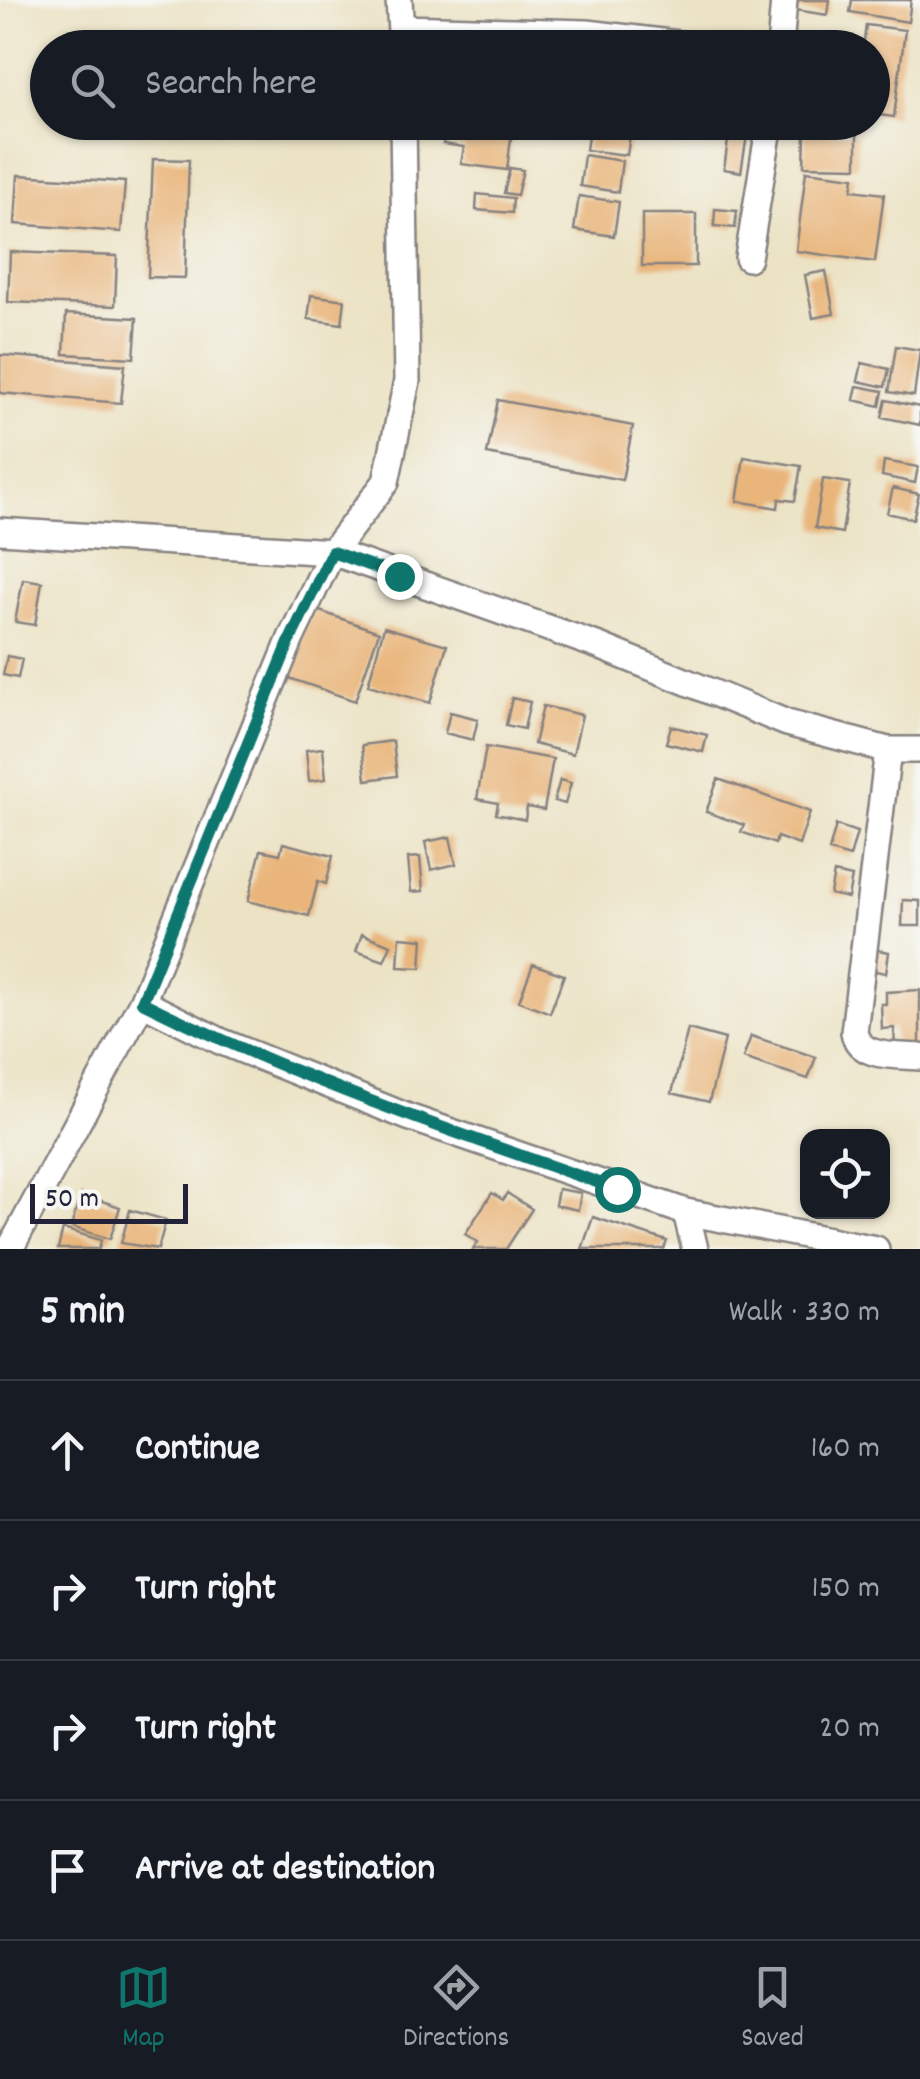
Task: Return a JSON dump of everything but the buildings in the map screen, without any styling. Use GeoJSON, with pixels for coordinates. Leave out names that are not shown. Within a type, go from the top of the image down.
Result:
{"type":"FeatureCollection","features":[{"type":"Feature","properties":{"kind":"street"},"geometry":{"type":"LineString","coordinates":[[399,0],[401,30]]}},
{"type":"Feature","properties":{"kind":"street"},"geometry":{"type":"LineString","coordinates":[[782,30],[784,0]]}},
{"type":"Feature","properties":{"kind":"street"},"geometry":{"type":"LineString","coordinates":[[10,1249],[142,1002],[291,638],[332,552],[386,482],[408,381],[404,140]]}},
{"type":"Feature","properties":{"kind":"street"},"geometry":{"type":"LineString","coordinates":[[748,258],[767,140]]}},
{"type":"Feature","properties":{"kind":"street"},"geometry":{"type":"LineString","coordinates":[[0,531],[332,552],[599,646],[787,723],[888,750],[920,750]]}},
{"type":"Feature","properties":{"kind":"street"},"geometry":{"type":"LineString","coordinates":[[888,750],[854,1032],[856,1043],[865,1051],[920,1058]]}},
{"type":"Feature","properties":{"kind":"street"},"geometry":{"type":"LineString","coordinates":[[142,1002],[220,1041],[408,1117],[686,1212],[876,1249]]}},
{"type":"Feature","properties":{"kind":"street"},"geometry":{"type":"LineString","coordinates":[[686,1212],[695,1249]]}},
{"type":"Feature","properties":{"kind":"route"},"geometry":{"type":"LineString","coordinates":[[399,576],[332,552],[291,638],[142,1002],[220,1041],[408,1117],[617,1189]]}}]}
